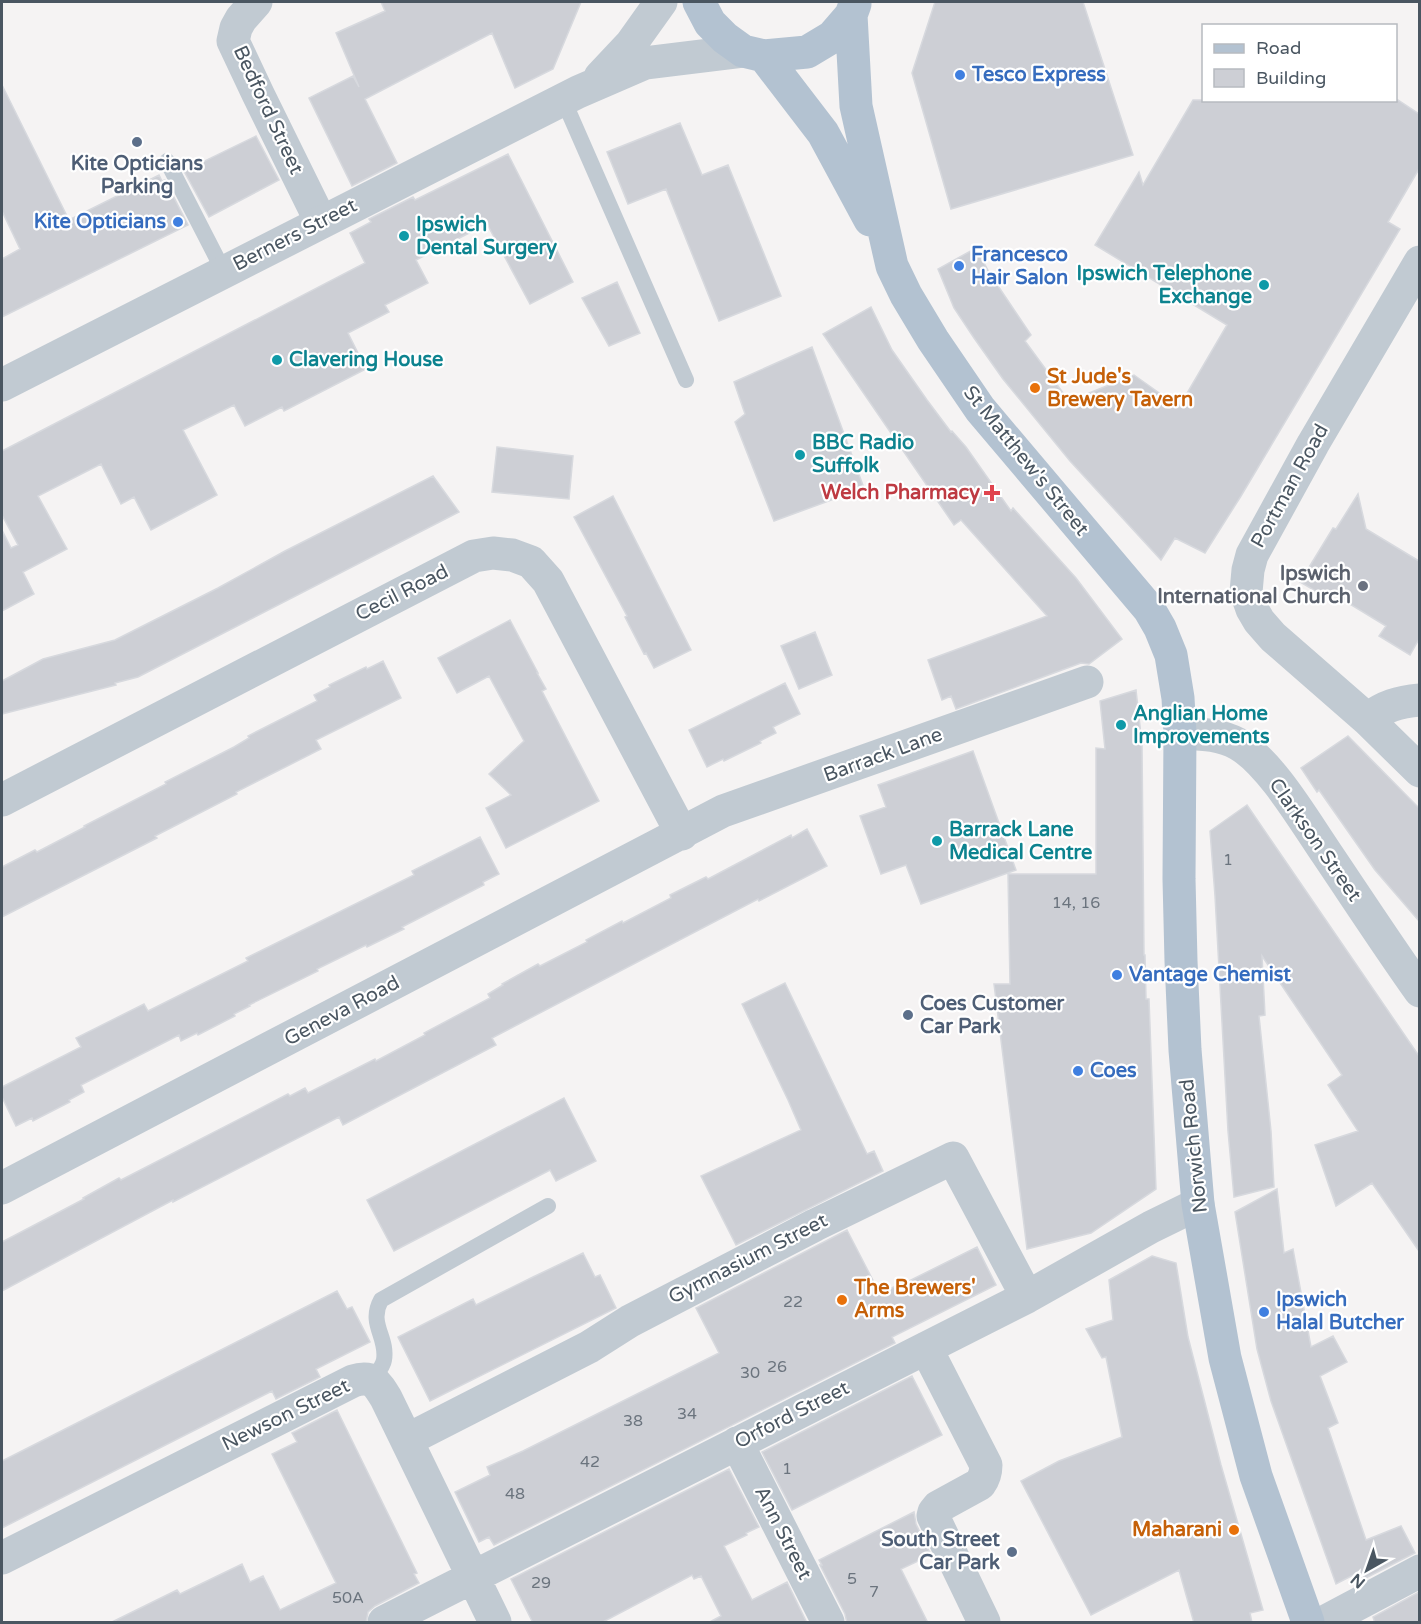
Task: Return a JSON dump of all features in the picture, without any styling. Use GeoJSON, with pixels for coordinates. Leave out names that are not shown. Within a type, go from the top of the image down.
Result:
{"type":"FeatureCollection","features":[{"type":"Feature","properties":{"kind":"main road","name":"St Matthew's Street"},"geometry":{"type":"LineString","coordinates":[[699,2],[710,23],[725,38],[753,53],[823,133],[890,259]]}},
{"type":"Feature","properties":{"kind":"main road","name":"St Matthew's Street"},"geometry":{"type":"LineString","coordinates":[[853,8],[855,106],[890,259],[906,295],[980,409],[1149,609],[1171,655]]}},
{"type":"Feature","properties":{"kind":"main road"},"geometry":{"type":"LineString","coordinates":[[753,53],[807,52],[832,38],[853,8]]}},
{"type":"Feature","properties":{"kind":"main road","name":"Norwich Road"},"geometry":{"type":"LineString","coordinates":[[1171,655],[1178,698],[1180,733],[1179,879],[1185,1050],[1198,1204],[1225,1358],[1256,1476],[1308,1623]]}},
{"type":"Feature","properties":{"kind":"street","name":"Bedford Street"},"geometry":{"type":"LineString","coordinates":[[256,2],[241,19],[233,41],[321,222]]}},
{"type":"Feature","properties":{"kind":"street","name":"Berners Street"},"geometry":{"type":"LineString","coordinates":[[577,93],[631,44],[661,2]]}},
{"type":"Feature","properties":{"kind":"street","name":"Berners Street"},"geometry":{"type":"LineString","coordinates":[[2,385],[577,93],[645,63],[753,53]]}},
{"type":"Feature","properties":{"kind":"street","name":"Portman Road"},"geometry":{"type":"LineString","coordinates":[[1419,262],[1313,444],[1252,555],[1246,592],[1259,621],[1273,637],[1367,719],[1419,771]]}},
{"type":"Feature","properties":{"kind":"street","name":"Cecil Road"},"geometry":{"type":"LineString","coordinates":[[2,800],[474,556],[494,553],[512,555],[531,562],[548,581],[682,834]]}},
{"type":"Feature","properties":{"kind":"street","name":"Barrack Lane"},"geometry":{"type":"LineString","coordinates":[[682,834],[723,811],[1087,682]]}},
{"type":"Feature","properties":{"kind":"street"},"geometry":{"type":"LineString","coordinates":[[1367,719],[1398,702],[1419,700]]}},
{"type":"Feature","properties":{"kind":"street","name":"Clarkson Street"},"geometry":{"type":"LineString","coordinates":[[1180,733],[1229,739],[1248,750],[1264,766],[1297,809],[1419,991]]}},
{"type":"Feature","properties":{"kind":"street","name":"Geneva Road"},"geometry":{"type":"LineString","coordinates":[[2,1188],[682,834]]}},
{"type":"Feature","properties":{"kind":"street","name":"Gymnasium Street"},"geometry":{"type":"LineString","coordinates":[[407,1440],[589,1347],[630,1321],[805,1230],[953,1158],[1027,1297]]}},
{"type":"Feature","properties":{"kind":"street","name":"Orford Street"},"geometry":{"type":"LineString","coordinates":[[384,1623],[1027,1297],[1151,1227],[1198,1204]]}},
{"type":"Feature","properties":{"kind":"street"},"geometry":{"type":"LineString","coordinates":[[926,1348],[986,1465],[984,1479],[980,1484],[938,1507],[933,1516],[984,1623]]}},
{"type":"Feature","properties":{"kind":"street","name":"Newson Street"},"geometry":{"type":"LineString","coordinates":[[2,1558],[363,1378],[372,1380],[382,1392],[495,1623]]}},
{"type":"Feature","properties":{"kind":"street","name":"Ann Street"},"geometry":{"type":"LineString","coordinates":[[737,1443],[828,1623]]}},
{"type":"Feature","properties":{"kind":"street"},"geometry":{"type":"LineString","coordinates":[[1324,1623],[1419,1571]]}},
{"type":"Feature","properties":{"kind":"lane"},"geometry":{"type":"LineString","coordinates":[[577,93],[686,380]]}},
{"type":"Feature","properties":{"kind":"lane"},"geometry":{"type":"LineString","coordinates":[[167,161],[225,272]]}},
{"type":"Feature","properties":{"kind":"lane"},"geometry":{"type":"LineString","coordinates":[[372,1380],[384,1362],[384,1345],[380,1336],[376,1310],[381,1300],[548,1206]]}},
{"type":"Feature","properties":{"kind":"building"},"geometry":{"type":"Polygon","coordinates":[[[381,2],[581,2],[553,69],[515,88],[492,33],[365,99],[397,163],[352,186],[309,98],[353,76],[359,87],[336,33],[385,11],[381,2]]]}},
{"type":"Feature","properties":{"kind":"building"},"geometry":{"type":"Polygon","coordinates":[[[935,2],[1083,2],[1133,155],[951,209],[912,73],[935,2]]]}},
{"type":"Feature","properties":{"kind":"building"},"geometry":{"type":"Polygon","coordinates":[[[2,85],[69,220],[159,175],[162,181],[165,180],[188,225],[2,317],[2,259],[20,249],[2,211],[2,85]]]}},
{"type":"Feature","properties":{"kind":"building","name":"Ipswich Telephone Exchange"},"geometry":{"type":"Polygon","coordinates":[[[1193,100],[1202,100],[1202,102],[1397,102],[1398,100],[1419,114],[1419,169],[1388,222],[1400,229],[1205,553],[1175,538],[1161,560],[1070,461],[1003,379],[954,308],[938,269],[976,248],[990,274],[1031,335],[1025,341],[1069,401],[1134,375],[1179,407],[1227,325],[1095,245],[1139,172],[1143,185],[1193,100]]]}},
{"type":"Feature","properties":{"kind":"building"},"geometry":{"type":"Polygon","coordinates":[[[680,123],[702,175],[728,165],[781,296],[719,321],[666,189],[628,204],[607,152],[680,123]]]}},
{"type":"Feature","properties":{"kind":"building"},"geometry":{"type":"Polygon","coordinates":[[[256,136],[279,180],[209,217],[184,171],[256,136]]]}},
{"type":"Feature","properties":{"kind":"building"},"geometry":{"type":"Polygon","coordinates":[[[508,154],[573,282],[530,304],[487,224],[416,260],[428,283],[385,305],[389,312],[348,333],[366,369],[284,411],[282,407],[245,426],[234,405],[183,430],[217,495],[151,530],[134,497],[121,504],[101,464],[38,496],[67,549],[23,572],[34,594],[2,611],[2,530],[11,548],[18,545],[2,515],[2,451],[365,263],[350,233],[371,222],[369,219],[413,197],[415,200],[508,154]]]}},
{"type":"Feature","properties":{"kind":"building"},"geometry":{"type":"Polygon","coordinates":[[[617,282],[640,333],[609,346],[582,298],[617,282]]]}},
{"type":"Feature","properties":{"kind":"building"},"geometry":{"type":"Polygon","coordinates":[[[871,307],[892,350],[951,432],[966,447],[1011,511],[1013,508],[1076,578],[1122,639],[1089,664],[1081,663],[956,709],[951,696],[942,700],[928,660],[1047,616],[961,520],[954,525],[823,334],[871,307]]]}},
{"type":"Feature","properties":{"kind":"building","name":"BBC Radio Suffolk"},"geometry":{"type":"Polygon","coordinates":[[[812,347],[864,488],[774,521],[735,422],[745,414],[734,382],[812,347]]]}},
{"type":"Feature","properties":{"kind":"building"},"geometry":{"type":"Polygon","coordinates":[[[497,447],[573,456],[569,499],[492,492],[497,447]]]}},
{"type":"Feature","properties":{"kind":"building"},"geometry":{"type":"Polygon","coordinates":[[[433,476],[459,512],[138,677],[115,683],[116,685],[2,714],[2,681],[43,659],[115,640],[433,476]]]}},
{"type":"Feature","properties":{"kind":"building","name":"Ipswich International Church"},"geometry":{"type":"Polygon","coordinates":[[[1358,494],[1366,529],[1419,561],[1419,639],[1410,655],[1379,636],[1386,626],[1327,590],[1324,596],[1300,582],[1333,528],[1336,529],[1358,494]]]}},
{"type":"Feature","properties":{"kind":"building"},"geometry":{"type":"Polygon","coordinates":[[[613,496],[691,650],[654,668],[646,653],[644,654],[625,617],[627,616],[574,517],[613,496]]]}},
{"type":"Feature","properties":{"kind":"building"},"geometry":{"type":"Polygon","coordinates":[[[510,620],[546,689],[542,691],[599,801],[506,848],[486,808],[511,795],[489,774],[524,741],[489,676],[457,693],[438,658],[510,620]]]}},
{"type":"Feature","properties":{"kind":"building"},"geometry":{"type":"Polygon","coordinates":[[[815,632],[832,675],[799,689],[781,646],[815,632]]]}},
{"type":"Feature","properties":{"kind":"building"},"geometry":{"type":"Polygon","coordinates":[[[383,661],[401,698],[316,740],[321,749],[155,836],[157,838],[2,917],[2,867],[35,850],[37,852],[166,784],[165,782],[234,747],[249,738],[248,736],[317,701],[314,695],[330,687],[329,685],[383,661]]]}},
{"type":"Feature","properties":{"kind":"building"},"geometry":{"type":"Polygon","coordinates":[[[785,683],[800,714],[773,727],[776,733],[760,741],[761,743],[707,767],[689,730],[785,683]]]}},
{"type":"Feature","properties":{"kind":"building"},"geometry":{"type":"Polygon","coordinates":[[[1136,690],[1142,744],[1144,955],[1146,999],[1149,999],[1156,1189],[1091,1233],[1027,1249],[994,984],[1010,984],[1008,874],[1096,874],[1096,748],[1105,749],[1100,701],[1136,690]]]}},
{"type":"Feature","properties":{"kind":"building"},"geometry":{"type":"Polygon","coordinates":[[[1348,736],[1419,808],[1419,921],[1375,870],[1301,768],[1348,736]]]}},
{"type":"Feature","properties":{"kind":"building","name":"Barrack Lane Medical Centre"},"geometry":{"type":"Polygon","coordinates":[[[973,751],[1016,870],[921,904],[906,865],[881,874],[860,816],[886,807],[878,785],[973,751]]]}},
{"type":"Feature","properties":{"kind":"building"},"geometry":{"type":"Polygon","coordinates":[[[1247,805],[1419,1056],[1419,1251],[1372,1183],[1336,1206],[1315,1145],[1358,1131],[1328,1085],[1342,1075],[1262,956],[1265,1015],[1259,1016],[1271,1131],[1274,1187],[1234,1197],[1210,831],[1247,805]]]}},
{"type":"Feature","properties":{"kind":"building"},"geometry":{"type":"Polygon","coordinates":[[[807,829],[827,866],[759,901],[758,899],[492,1038],[496,1045],[343,1125],[339,1117],[173,1202],[173,1200],[2,1291],[2,1242],[119,1178],[121,1180],[288,1094],[290,1096],[305,1088],[308,1093],[375,1059],[376,1061],[490,998],[488,994],[502,984],[538,964],[540,966],[622,921],[623,923],[671,898],[670,895],[706,877],[708,879],[791,835],[792,838],[807,829]]]}},
{"type":"Feature","properties":{"kind":"building"},"geometry":{"type":"Polygon","coordinates":[[[480,837],[499,874],[483,882],[484,885],[402,927],[404,929],[317,969],[318,971],[249,1005],[234,1014],[235,1016],[198,1035],[197,1033],[181,1041],[179,1035],[81,1085],[84,1092],[69,1100],[70,1102],[33,1121],[32,1118],[16,1126],[2,1097],[2,1087],[81,1047],[76,1038],[144,1004],[148,1011],[248,961],[246,958],[414,875],[412,871],[480,837]]]}},
{"type":"Feature","properties":{"kind":"building"},"geometry":{"type":"Polygon","coordinates":[[[785,983],[867,1154],[874,1151],[883,1171],[736,1245],[701,1176],[801,1130],[742,1004],[785,983]]]}},
{"type":"Feature","properties":{"kind":"building"},"geometry":{"type":"Polygon","coordinates":[[[564,1098],[596,1161],[556,1181],[550,1170],[394,1251],[367,1200],[564,1098]]]}},
{"type":"Feature","properties":{"kind":"building"},"geometry":{"type":"Polygon","coordinates":[[[1277,1189],[1284,1253],[1293,1249],[1311,1347],[1333,1336],[1347,1362],[1320,1376],[1338,1423],[1328,1428],[1366,1540],[1401,1526],[1415,1553],[1360,1581],[1357,1573],[1336,1584],[1271,1401],[1257,1349],[1235,1212],[1277,1189]]]}},
{"type":"Feature","properties":{"kind":"building"},"geometry":{"type":"Polygon","coordinates":[[[847,1230],[879,1292],[903,1284],[977,1247],[996,1285],[892,1337],[895,1343],[494,1545],[489,1537],[479,1542],[455,1492],[490,1475],[487,1467],[719,1353],[696,1308],[847,1230]]]}},
{"type":"Feature","properties":{"kind":"building"},"geometry":{"type":"Polygon","coordinates":[[[583,1253],[595,1277],[600,1275],[616,1308],[430,1401],[398,1337],[473,1299],[476,1305],[583,1253]]]}},
{"type":"Feature","properties":{"kind":"building"},"geometry":{"type":"Polygon","coordinates":[[[1152,1256],[1176,1263],[1188,1337],[1221,1465],[1263,1610],[1250,1613],[1252,1623],[1194,1623],[1179,1570],[1091,1615],[1021,1481],[1059,1461],[1122,1437],[1106,1357],[1102,1358],[1086,1329],[1113,1320],[1109,1280],[1152,1256]]]}},
{"type":"Feature","properties":{"kind":"building"},"geometry":{"type":"Polygon","coordinates":[[[337,1291],[347,1309],[352,1307],[370,1342],[316,1369],[320,1377],[276,1399],[272,1391],[2,1528],[2,1461],[337,1291]]]}},
{"type":"Feature","properties":{"kind":"building"},"geometry":{"type":"Polygon","coordinates":[[[912,1376],[942,1435],[792,1510],[762,1452],[912,1376]]]}},
{"type":"Feature","properties":{"kind":"building"},"geometry":{"type":"Polygon","coordinates":[[[337,1410],[417,1573],[414,1574],[419,1583],[375,1606],[368,1612],[366,1623],[110,1623],[177,1590],[180,1594],[242,1564],[250,1582],[263,1576],[280,1610],[336,1583],[272,1454],[297,1442],[292,1433],[337,1410]]]}},
{"type":"Feature","properties":{"kind":"building"},"geometry":{"type":"Polygon","coordinates":[[[729,1469],[759,1527],[724,1546],[752,1600],[787,1582],[807,1623],[708,1623],[721,1616],[701,1576],[694,1579],[692,1575],[601,1623],[533,1623],[511,1579],[729,1469]]]}},
{"type":"Feature","properties":{"kind":"building"},"geometry":{"type":"Polygon","coordinates":[[[914,1512],[916,1524],[931,1555],[901,1569],[928,1623],[847,1623],[845,1614],[819,1560],[914,1512]]]}},
{"type":"Feature","properties":{"kind":"building"},"geometry":{"type":"Polygon","coordinates":[[[1419,1592],[1419,1623],[1375,1623],[1373,1617],[1419,1592]]]}},
{"type":"Feature","properties":{"kind":"place","name":"Tesco Express"},"geometry":{"type":"Point","coordinates":[960,75]}},
{"type":"Feature","properties":{"kind":"place","name":"Kite Opticians Parking"},"geometry":{"type":"Point","coordinates":[137,142]}},
{"type":"Feature","properties":{"kind":"place","name":"Kite Opticians"},"geometry":{"type":"Point","coordinates":[178,222]}},
{"type":"Feature","properties":{"kind":"place","name":"Ipswich Dental Surgery"},"geometry":{"type":"Point","coordinates":[404,236]}},
{"type":"Feature","properties":{"kind":"place","name":"Francesco Hair Salon"},"geometry":{"type":"Point","coordinates":[959,266]}},
{"type":"Feature","properties":{"kind":"place","name":"Ipswich Telephone Exchange"},"geometry":{"type":"Point","coordinates":[1264,285]}},
{"type":"Feature","properties":{"kind":"place","name":"Clavering House"},"geometry":{"type":"Point","coordinates":[277,360]}},
{"type":"Feature","properties":{"kind":"place","name":"St Jude's Brewery Tavern"},"geometry":{"type":"Point","coordinates":[1035,388]}},
{"type":"Feature","properties":{"kind":"place","name":"BBC Radio Suffolk"},"geometry":{"type":"Point","coordinates":[800,455]}},
{"type":"Feature","properties":{"kind":"place","name":"Welch Pharmacy"},"geometry":{"type":"Point","coordinates":[992,493]}},
{"type":"Feature","properties":{"kind":"place","name":"Ipswich International Church"},"geometry":{"type":"Point","coordinates":[1363,586]}},
{"type":"Feature","properties":{"kind":"place","name":"Anglian Home Improvements"},"geometry":{"type":"Point","coordinates":[1121,725]}},
{"type":"Feature","properties":{"kind":"place","name":"Barrack Lane Medical Centre"},"geometry":{"type":"Point","coordinates":[937,841]}},
{"type":"Feature","properties":{"kind":"place","name":"Vantage Chemist"},"geometry":{"type":"Point","coordinates":[1117,975]}},
{"type":"Feature","properties":{"kind":"place","name":"Coes Customer Car Park"},"geometry":{"type":"Point","coordinates":[908,1015]}},
{"type":"Feature","properties":{"kind":"place","name":"Coes"},"geometry":{"type":"Point","coordinates":[1078,1071]}},
{"type":"Feature","properties":{"kind":"place","name":"The Brewers' Arms"},"geometry":{"type":"Point","coordinates":[842,1300]}},
{"type":"Feature","properties":{"kind":"place","name":"Ipswich Halal Butcher"},"geometry":{"type":"Point","coordinates":[1264,1312]}},
{"type":"Feature","properties":{"kind":"place","name":"Maharani"},"geometry":{"type":"Point","coordinates":[1234,1530]}},
{"type":"Feature","properties":{"kind":"place","name":"South Street Car Park"},"geometry":{"type":"Point","coordinates":[1012,1552]}}]}
